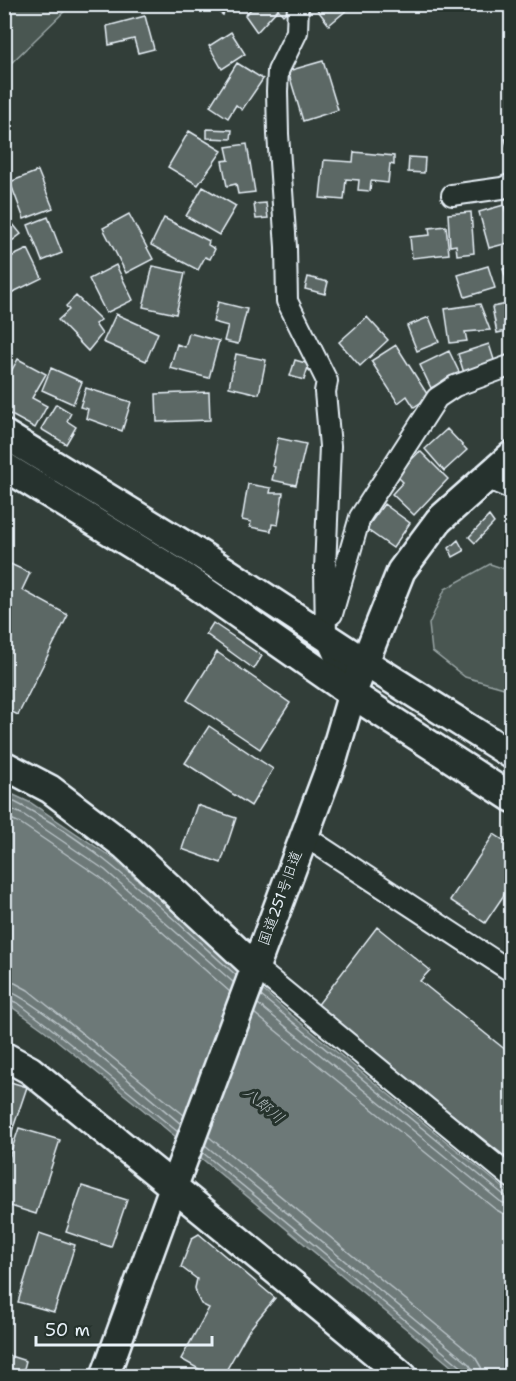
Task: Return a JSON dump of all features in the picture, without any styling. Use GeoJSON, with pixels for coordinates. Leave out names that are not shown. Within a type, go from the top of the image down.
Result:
{"type":"FeatureCollection","features":[{"type":"Feature","properties":{"kind":"street"},"geometry":{"type":"LineString","coordinates":[[298,4],[297,32],[278,71],[278,134],[286,247],[287,302],[327,381],[325,392],[330,446],[325,570],[326,637],[352,694]]}},
{"type":"Feature","properties":{"kind":"street"},"geometry":{"type":"LineString","coordinates":[[452,195],[502,188],[512,184]]}},
{"type":"Feature","properties":{"kind":"street"},"geometry":{"type":"LineString","coordinates":[[326,637],[360,517],[437,399],[455,386],[512,365]]}},
{"type":"Feature","properties":{"kind":"street"},"geometry":{"type":"LineString","coordinates":[[4,434],[201,555],[366,663],[505,744]]}},
{"type":"Feature","properties":{"kind":"street","name":"国道251号旧道"},"geometry":{"type":"LineString","coordinates":[[105,1377],[303,835],[333,759],[352,694],[401,571],[439,520],[512,455]]}},
{"type":"Feature","properties":{"kind":"street"},"geometry":{"type":"LineString","coordinates":[[4,466],[186,578],[352,694],[512,798]]}},
{"type":"Feature","properties":{"kind":"street"},"geometry":{"type":"LineString","coordinates":[[486,478],[512,489]]}},
{"type":"Feature","properties":{"kind":"street"},"geometry":{"type":"LineString","coordinates":[[4,765],[50,789],[125,846],[253,972],[512,1178]]}},
{"type":"Feature","properties":{"kind":"street"},"geometry":{"type":"LineString","coordinates":[[303,835],[512,972]]}},
{"type":"Feature","properties":{"kind":"street"},"geometry":{"type":"LineString","coordinates":[[4,1056],[30,1070],[177,1177],[270,1264],[403,1377]]}},
{"type":"Feature","properties":{"kind":"shaded area"},"geometry":{"type":"Polygon","coordinates":[[[5,4],[71,4],[71,5],[5,69],[5,4]]]}},
{"type":"Feature","properties":{"kind":"shaded area"},"geometry":{"type":"Polygon","coordinates":[[[490,564],[511,571],[511,690],[465,677],[432,651],[429,624],[445,589],[490,564]]]}},
{"type":"Feature","properties":{"kind":"water","name":"八郎川"},"geometry":{"type":"Polygon","coordinates":[[[5,791],[31,803],[114,859],[290,1014],[511,1194],[511,1376],[463,1376],[141,1108],[44,1030],[5,1002],[5,791]]]}},
{"type":"Feature","properties":{"kind":"building"},"geometry":{"type":"Polygon","coordinates":[[[208,4],[228,4],[223,15],[208,4]]]}},
{"type":"Feature","properties":{"kind":"building"},"geometry":{"type":"Polygon","coordinates":[[[248,4],[288,4],[291,7],[283,15],[278,9],[257,32],[245,15],[251,9],[247,6],[248,4]]]}},
{"type":"Feature","properties":{"kind":"building"},"geometry":{"type":"Polygon","coordinates":[[[313,4],[354,4],[329,25],[313,4]]]}},
{"type":"Feature","properties":{"kind":"building"},"geometry":{"type":"Polygon","coordinates":[[[145,16],[154,49],[138,53],[134,39],[109,45],[107,26],[145,16]]]}},
{"type":"Feature","properties":{"kind":"building"},"geometry":{"type":"Polygon","coordinates":[[[231,32],[245,54],[222,69],[209,46],[231,32]]]}},
{"type":"Feature","properties":{"kind":"building"},"geometry":{"type":"Polygon","coordinates":[[[323,61],[338,110],[303,121],[288,71],[323,61]]]}},
{"type":"Feature","properties":{"kind":"building"},"geometry":{"type":"Polygon","coordinates":[[[237,63],[263,79],[242,110],[236,105],[228,118],[210,106],[237,63]]]}},
{"type":"Feature","properties":{"kind":"building"},"geometry":{"type":"Polygon","coordinates":[[[207,129],[232,130],[231,139],[207,138],[207,129]]]}},
{"type":"Feature","properties":{"kind":"building"},"geometry":{"type":"Polygon","coordinates":[[[189,131],[222,151],[198,185],[168,167],[189,131]]]}},
{"type":"Feature","properties":{"kind":"building"},"geometry":{"type":"Polygon","coordinates":[[[512,137],[512,161],[505,139],[512,137]]]}},
{"type":"Feature","properties":{"kind":"building"},"geometry":{"type":"Polygon","coordinates":[[[247,144],[255,192],[238,194],[236,184],[227,186],[222,161],[229,160],[226,147],[247,144]]]}},
{"type":"Feature","properties":{"kind":"building"},"geometry":{"type":"Polygon","coordinates":[[[354,152],[394,156],[394,165],[390,164],[388,183],[371,181],[370,191],[358,190],[359,180],[346,179],[344,200],[320,198],[324,160],[353,162],[354,152]]]}},
{"type":"Feature","properties":{"kind":"building"},"geometry":{"type":"Polygon","coordinates":[[[409,157],[425,158],[424,173],[408,172],[409,157]]]}},
{"type":"Feature","properties":{"kind":"building"},"geometry":{"type":"Polygon","coordinates":[[[38,171],[53,208],[24,219],[10,182],[38,171]]]}},
{"type":"Feature","properties":{"kind":"building"},"geometry":{"type":"Polygon","coordinates":[[[203,187],[236,206],[219,235],[186,216],[203,187]]]}},
{"type":"Feature","properties":{"kind":"building"},"geometry":{"type":"Polygon","coordinates":[[[266,203],[268,218],[256,219],[254,204],[266,203]]]}},
{"type":"Feature","properties":{"kind":"building"},"geometry":{"type":"Polygon","coordinates":[[[504,205],[512,233],[512,242],[489,248],[479,212],[504,205]]]}},
{"type":"Feature","properties":{"kind":"building"},"geometry":{"type":"Polygon","coordinates":[[[471,212],[474,253],[457,255],[456,245],[450,246],[448,214],[471,212]]]}},
{"type":"Feature","properties":{"kind":"building"},"geometry":{"type":"Polygon","coordinates":[[[4,213],[21,234],[4,247],[4,213]]]}},
{"type":"Feature","properties":{"kind":"building"},"geometry":{"type":"Polygon","coordinates":[[[129,214],[153,259],[126,273],[103,228],[129,214]]]}},
{"type":"Feature","properties":{"kind":"building"},"geometry":{"type":"Polygon","coordinates":[[[48,217],[62,253],[42,261],[28,225],[48,217]]]}},
{"type":"Feature","properties":{"kind":"building"},"geometry":{"type":"Polygon","coordinates":[[[164,218],[209,241],[208,245],[215,249],[210,259],[205,257],[198,270],[151,245],[164,218]]]}},
{"type":"Feature","properties":{"kind":"building"},"geometry":{"type":"Polygon","coordinates":[[[446,226],[449,254],[412,258],[410,237],[430,235],[429,228],[446,226]]]}},
{"type":"Feature","properties":{"kind":"building"},"geometry":{"type":"Polygon","coordinates":[[[28,249],[42,278],[7,295],[4,291],[4,260],[28,249]]]}},
{"type":"Feature","properties":{"kind":"building"},"geometry":{"type":"Polygon","coordinates":[[[116,265],[133,300],[106,313],[89,279],[116,265]]]}},
{"type":"Feature","properties":{"kind":"building"},"geometry":{"type":"Polygon","coordinates":[[[153,266],[185,273],[176,314],[143,307],[153,266]]]}},
{"type":"Feature","properties":{"kind":"building"},"geometry":{"type":"Polygon","coordinates":[[[488,266],[495,288],[465,297],[458,275],[488,266]]]}},
{"type":"Feature","properties":{"kind":"building"},"geometry":{"type":"Polygon","coordinates":[[[512,266],[512,295],[511,295],[503,269],[512,266]]]}},
{"type":"Feature","properties":{"kind":"building"},"geometry":{"type":"Polygon","coordinates":[[[308,277],[328,282],[325,294],[305,289],[308,277]]]}},
{"type":"Feature","properties":{"kind":"building"},"geometry":{"type":"Polygon","coordinates":[[[76,296],[101,320],[95,324],[102,334],[88,351],[58,320],[69,310],[66,306],[76,296]]]}},
{"type":"Feature","properties":{"kind":"building"},"geometry":{"type":"Polygon","coordinates":[[[218,302],[247,309],[238,344],[224,341],[228,326],[213,322],[218,302]]]}},
{"type":"Feature","properties":{"kind":"building"},"geometry":{"type":"Polygon","coordinates":[[[512,303],[512,330],[497,333],[492,307],[512,303]]]}},
{"type":"Feature","properties":{"kind":"building"},"geometry":{"type":"Polygon","coordinates":[[[480,304],[490,330],[465,332],[467,341],[450,343],[445,309],[480,304]]]}},
{"type":"Feature","properties":{"kind":"building"},"geometry":{"type":"Polygon","coordinates":[[[116,314],[158,333],[146,361],[103,342],[116,314]]]}},
{"type":"Feature","properties":{"kind":"building"},"geometry":{"type":"Polygon","coordinates":[[[367,317],[388,340],[360,366],[339,342],[367,317]]]}},
{"type":"Feature","properties":{"kind":"building"},"geometry":{"type":"Polygon","coordinates":[[[429,317],[439,342],[417,351],[407,326],[429,317]]]}},
{"type":"Feature","properties":{"kind":"building"},"geometry":{"type":"Polygon","coordinates":[[[189,333],[219,341],[209,378],[170,368],[177,344],[185,347],[189,333]]]}},
{"type":"Feature","properties":{"kind":"building"},"geometry":{"type":"Polygon","coordinates":[[[489,344],[495,363],[464,373],[458,354],[489,344]]]}},
{"type":"Feature","properties":{"kind":"building"},"geometry":{"type":"Polygon","coordinates":[[[396,345],[429,397],[414,407],[407,396],[398,403],[371,361],[396,345]]]}},
{"type":"Feature","properties":{"kind":"building"},"geometry":{"type":"Polygon","coordinates":[[[449,351],[460,374],[431,388],[420,365],[449,351]]]}},
{"type":"Feature","properties":{"kind":"building"},"geometry":{"type":"Polygon","coordinates":[[[236,354],[266,360],[259,394],[229,387],[236,354]]]}},
{"type":"Feature","properties":{"kind":"building"},"geometry":{"type":"Polygon","coordinates":[[[18,359],[46,374],[32,398],[47,406],[35,428],[4,411],[4,384],[18,359]]]}},
{"type":"Feature","properties":{"kind":"building"},"geometry":{"type":"Polygon","coordinates":[[[295,360],[309,364],[304,380],[290,376],[295,360]]]}},
{"type":"Feature","properties":{"kind":"building"},"geometry":{"type":"Polygon","coordinates":[[[51,368],[82,382],[73,404],[42,390],[51,368]]]}},
{"type":"Feature","properties":{"kind":"building"},"geometry":{"type":"Polygon","coordinates":[[[86,388],[131,402],[122,431],[86,418],[88,409],[80,407],[86,388]]]}},
{"type":"Feature","properties":{"kind":"building"},"geometry":{"type":"Polygon","coordinates":[[[209,392],[210,420],[157,422],[156,394],[209,392]]]}},
{"type":"Feature","properties":{"kind":"building"},"geometry":{"type":"Polygon","coordinates":[[[56,404],[71,413],[67,421],[76,427],[66,444],[41,429],[56,404]]]}},
{"type":"Feature","properties":{"kind":"building"},"geometry":{"type":"Polygon","coordinates":[[[447,429],[467,450],[444,471],[425,449],[447,429]]]}},
{"type":"Feature","properties":{"kind":"building"},"geometry":{"type":"Polygon","coordinates":[[[278,438],[306,444],[296,485],[272,480],[275,467],[272,466],[278,438]]]}},
{"type":"Feature","properties":{"kind":"building"},"geometry":{"type":"Polygon","coordinates":[[[420,451],[448,479],[414,515],[392,494],[403,482],[396,475],[420,451]]]}},
{"type":"Feature","properties":{"kind":"building"},"geometry":{"type":"Polygon","coordinates":[[[248,484],[271,488],[270,493],[283,493],[278,525],[272,524],[271,531],[250,527],[251,522],[242,520],[248,484]]]}},
{"type":"Feature","properties":{"kind":"building"},"geometry":{"type":"Polygon","coordinates":[[[384,504],[410,523],[393,548],[366,529],[384,504]]]}},
{"type":"Feature","properties":{"kind":"building"},"geometry":{"type":"Polygon","coordinates":[[[489,516],[494,523],[475,543],[469,537],[489,516]]]}},
{"type":"Feature","properties":{"kind":"building"},"geometry":{"type":"Polygon","coordinates":[[[458,540],[464,551],[453,557],[449,548],[458,540]]]}},
{"type":"Feature","properties":{"kind":"building"},"geometry":{"type":"Polygon","coordinates":[[[4,561],[30,573],[22,590],[68,615],[18,715],[4,708],[4,561]]]}},
{"type":"Feature","properties":{"kind":"building"},"geometry":{"type":"Polygon","coordinates":[[[213,623],[262,656],[254,669],[206,634],[213,623]]]}},
{"type":"Feature","properties":{"kind":"building"},"geometry":{"type":"Polygon","coordinates":[[[217,652],[290,703],[260,749],[187,700],[217,652]]]}},
{"type":"Feature","properties":{"kind":"building"},"geometry":{"type":"Polygon","coordinates":[[[209,726],[273,769],[251,806],[185,763],[209,726]]]}},
{"type":"Feature","properties":{"kind":"building"},"geometry":{"type":"Polygon","coordinates":[[[197,805],[236,818],[221,863],[182,849],[197,805]]]}},
{"type":"Feature","properties":{"kind":"building"},"geometry":{"type":"Polygon","coordinates":[[[494,834],[512,846],[512,883],[485,923],[450,900],[494,834]]]}},
{"type":"Feature","properties":{"kind":"building"},"geometry":{"type":"Polygon","coordinates":[[[377,927],[430,970],[420,981],[512,1055],[512,1162],[316,1007],[377,927]]]}},
{"type":"Feature","properties":{"kind":"building"},"geometry":{"type":"Polygon","coordinates":[[[4,1080],[27,1087],[8,1143],[4,1142],[4,1080]]]}},
{"type":"Feature","properties":{"kind":"building"},"geometry":{"type":"Polygon","coordinates":[[[19,1128],[60,1140],[36,1214],[4,1204],[4,1172],[19,1128]]]}},
{"type":"Feature","properties":{"kind":"building"},"geometry":{"type":"Polygon","coordinates":[[[82,1186],[127,1200],[111,1247],[66,1232],[82,1186]]]}},
{"type":"Feature","properties":{"kind":"building"},"geometry":{"type":"Polygon","coordinates":[[[39,1233],[75,1245],[54,1312],[18,1302],[39,1233]]]}},
{"type":"Feature","properties":{"kind":"building"},"geometry":{"type":"Polygon","coordinates":[[[199,1234],[275,1298],[249,1330],[223,1376],[211,1376],[181,1359],[209,1308],[201,1304],[197,1296],[195,1288],[197,1279],[181,1267],[192,1238],[199,1234]]]}},
{"type":"Feature","properties":{"kind":"building"},"geometry":{"type":"Polygon","coordinates":[[[4,1354],[26,1361],[22,1376],[4,1376],[4,1354]]]}}]}
